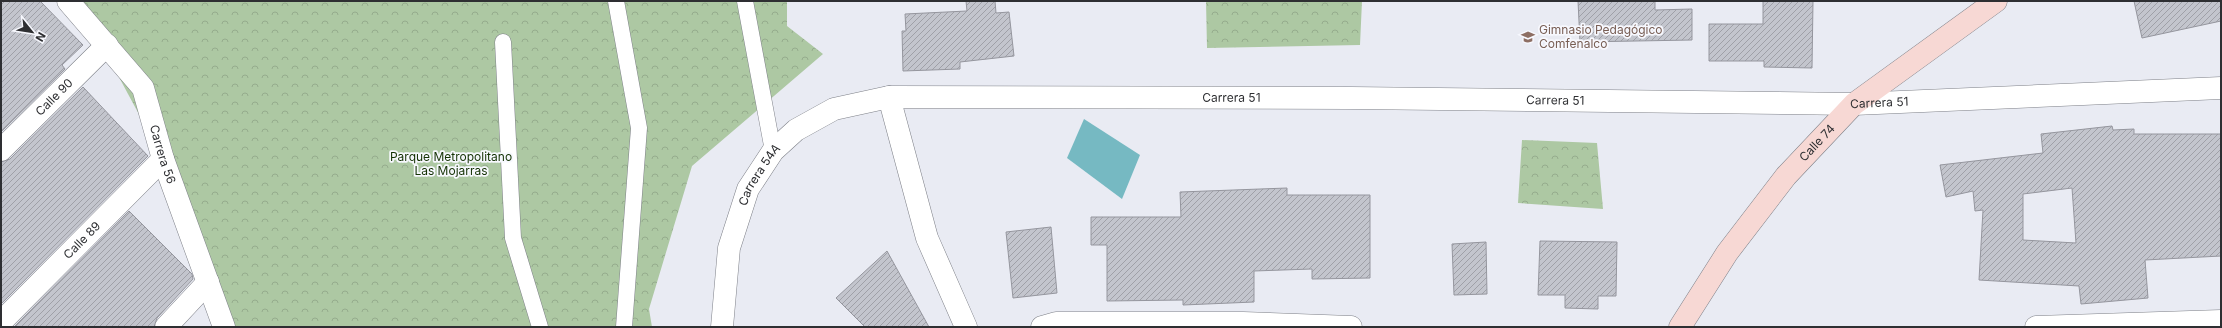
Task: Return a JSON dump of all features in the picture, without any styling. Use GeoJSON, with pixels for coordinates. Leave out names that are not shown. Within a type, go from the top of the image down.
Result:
{"type":"FeatureCollection","features":[{"type":"Feature","properties":{"kind":"street","name":"Carrera 56"},"geometry":{"type":"LineString","coordinates":[[68,1],[143,88],[163,159],[224,327]]}},
{"type":"Feature","properties":{"kind":"street","name":"Calle 74"},"geometry":{"type":"LineString","coordinates":[[1680,327],[1727,253],[1786,176],[1854,104],[1996,1]]}},
{"type":"Feature","properties":{"kind":"street","name":"Calle 90"},"geometry":{"type":"LineString","coordinates":[[1,150],[107,45]]}},
{"type":"Feature","properties":{"kind":"street","name":"Carrera 51"},"geometry":{"type":"LineString","coordinates":[[889,97],[1352,98],[1854,104],[2221,88]]}},
{"type":"Feature","properties":{"kind":"street","name":"Carrera 54A"},"geometry":{"type":"LineString","coordinates":[[722,327],[729,248],[748,189],[773,151],[796,130],[834,109],[889,97]]}},
{"type":"Feature","properties":{"kind":"street"},"geometry":{"type":"LineString","coordinates":[[889,97],[927,238],[966,327]]}},
{"type":"Feature","properties":{"kind":"street","name":"Calle 89"},"geometry":{"type":"LineString","coordinates":[[1,322],[163,159]]}},
{"type":"Feature","properties":{"kind":"street"},"geometry":{"type":"LineString","coordinates":[[166,327],[208,282]]}},
{"type":"Feature","properties":{"kind":"street"},"geometry":{"type":"LineString","coordinates":[[2036,327],[2221,321]]}},
{"type":"Feature","properties":{"kind":"street"},"geometry":{"type":"LineString","coordinates":[[1042,327],[1056,323],[1243,323],[1351,327]]}},
{"type":"Feature","properties":{"kind":"lane"},"geometry":{"type":"LineString","coordinates":[[616,1],[639,128],[624,327]]}},
{"type":"Feature","properties":{"kind":"lane"},"geometry":{"type":"LineString","coordinates":[[745,1],[773,151]]}},
{"type":"Feature","properties":{"kind":"lane"},"geometry":{"type":"LineString","coordinates":[[503,42],[513,238],[540,327]]}},
{"type":"Feature","properties":{"kind":"green space","name":"Parque Metropolitano Las Mojarras"},"geometry":{"type":"Polygon","coordinates":[[[78,1],[787,1],[787,26],[823,54],[692,166],[649,309],[652,327],[228,327],[163,159],[78,1]]]}},
{"type":"Feature","properties":{"kind":"green space"},"geometry":{"type":"Polygon","coordinates":[[[1206,1],[1362,1],[1360,45],[1207,48],[1206,1]]]}},
{"type":"Feature","properties":{"kind":"green space"},"geometry":{"type":"Polygon","coordinates":[[[1522,140],[1597,143],[1603,209],[1518,203],[1522,140]]]}},
{"type":"Feature","properties":{"kind":"water"},"geometry":{"type":"Polygon","coordinates":[[[1084,119],[1140,155],[1122,199],[1067,158],[1084,119]]]}},
{"type":"Feature","properties":{"kind":"building"},"geometry":{"type":"Polygon","coordinates":[[[1,1],[40,1],[83,45],[62,65],[65,69],[1,132],[1,1]]]}},
{"type":"Feature","properties":{"kind":"building"},"geometry":{"type":"Polygon","coordinates":[[[966,1],[995,1],[996,13],[1009,12],[1014,56],[960,62],[960,69],[903,71],[902,31],[906,31],[905,14],[967,11],[966,1]]]}},
{"type":"Feature","properties":{"kind":"building"},"geometry":{"type":"Polygon","coordinates":[[[1578,1],[1655,1],[1655,10],[1692,9],[1692,40],[1580,42],[1578,1]]]}},
{"type":"Feature","properties":{"kind":"building"},"geometry":{"type":"Polygon","coordinates":[[[1763,1],[1813,1],[1812,68],[1764,67],[1764,61],[1709,61],[1709,24],[1763,24],[1763,1]]]}},
{"type":"Feature","properties":{"kind":"building"},"geometry":{"type":"Polygon","coordinates":[[[2134,1],[2221,1],[2221,21],[2142,38],[2134,1]]]}},
{"type":"Feature","properties":{"kind":"building"},"geometry":{"type":"Polygon","coordinates":[[[83,87],[148,156],[1,304],[1,162],[10,159],[83,87]]]}},
{"type":"Feature","properties":{"kind":"building"},"geometry":{"type":"Polygon","coordinates":[[[2112,126],[2113,130],[2134,129],[2134,134],[2221,134],[2221,256],[2145,260],[2148,298],[2081,304],[2079,286],[1979,280],[1983,210],[1975,211],[1973,191],[1946,197],[1940,165],[2043,153],[2041,134],[2112,126]],[[2072,188],[2023,194],[2023,240],[2076,243],[2072,188]]]}},
{"type":"Feature","properties":{"kind":"building"},"geometry":{"type":"Polygon","coordinates":[[[1287,188],[1287,195],[1370,195],[1370,278],[1312,279],[1312,269],[1254,271],[1254,302],[1183,305],[1183,300],[1107,301],[1107,245],[1091,245],[1091,217],[1181,217],[1180,192],[1287,188]]]}},
{"type":"Feature","properties":{"kind":"building"},"geometry":{"type":"Polygon","coordinates":[[[129,211],[192,274],[193,279],[157,318],[154,327],[14,327],[129,211]]]}},
{"type":"Feature","properties":{"kind":"building"},"geometry":{"type":"Polygon","coordinates":[[[1051,227],[1057,293],[1013,298],[1006,232],[1051,227]]]}},
{"type":"Feature","properties":{"kind":"building"},"geometry":{"type":"Polygon","coordinates":[[[1540,241],[1617,242],[1616,296],[1598,296],[1598,309],[1565,308],[1565,295],[1538,295],[1540,241]]]}},
{"type":"Feature","properties":{"kind":"building"},"geometry":{"type":"Polygon","coordinates":[[[1486,242],[1487,294],[1454,295],[1452,244],[1486,242]]]}},
{"type":"Feature","properties":{"kind":"building"},"geometry":{"type":"Polygon","coordinates":[[[887,251],[929,327],[865,327],[836,298],[887,251]]]}},
{"type":"Feature","properties":{"kind":"place","name":"Gimnasio Pedagógico Comfenalco"},"geometry":{"type":"Point","coordinates":[1528,37]}}]}
